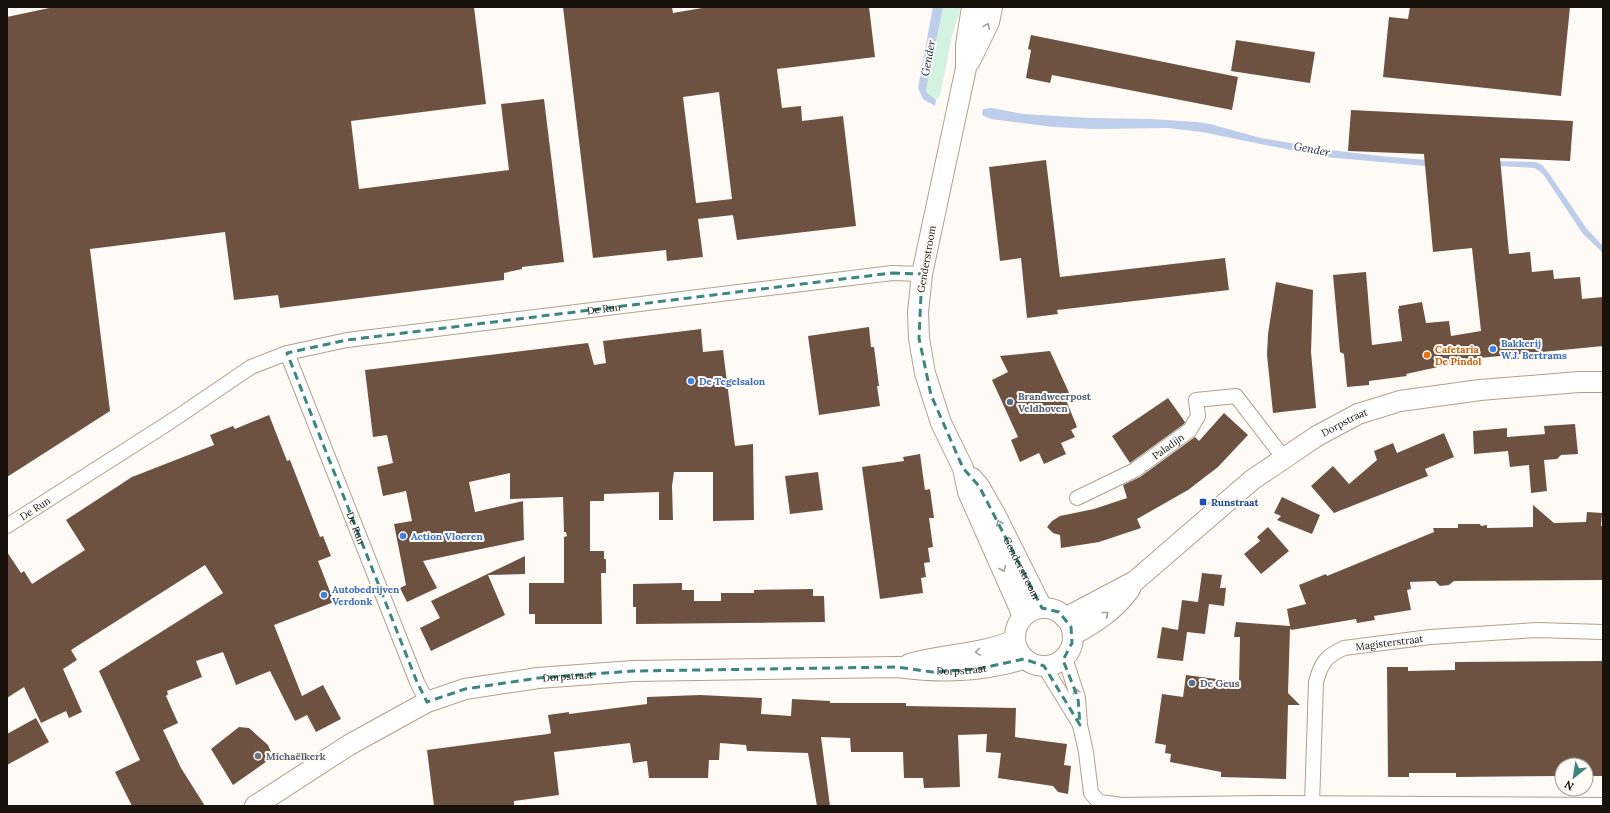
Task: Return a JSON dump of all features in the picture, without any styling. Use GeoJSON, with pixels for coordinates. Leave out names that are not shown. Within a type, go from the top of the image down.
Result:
{"type":"FeatureCollection","features":[{"type":"Feature","properties":{"kind":"street","name":"Genderstroom"},"geometry":{"type":"LineString","coordinates":[[972,7],[966,45],[966,68],[922,274],[918,312],[919,338],[925,373],[941,423],[963,468],[968,492],[1023,616]]}},
{"type":"Feature","properties":{"kind":"street","name":"Genderstroom"},"geometry":{"type":"LineString","coordinates":[[966,68],[989,22],[992,7]]}},
{"type":"Feature","properties":{"kind":"street","name":"De Run"},"geometry":{"type":"LineString","coordinates":[[7,526],[173,420],[251,367],[287,353],[347,340],[892,273],[906,272],[922,274]]}},
{"type":"Feature","properties":{"kind":"street","name":"De Run"},"geometry":{"type":"LineString","coordinates":[[287,353],[416,680],[427,702]]}},
{"type":"Feature","properties":{"kind":"street","name":"Dorpstraat"},"geometry":{"type":"LineString","coordinates":[[1069,626],[1135,581],[1213,512],[1283,457],[1317,436],[1358,414],[1400,401],[1480,390],[1580,382],[1603,382]]}},
{"type":"Feature","properties":{"kind":"street","name":"Paladijn"},"geometry":{"type":"LineString","coordinates":[[1077,498],[1136,470],[1190,430],[1198,416],[1196,400],[1236,396],[1283,457]]}},
{"type":"Feature","properties":{"kind":"street","name":"Genderstroom"},"geometry":{"type":"LineString","coordinates":[[963,468],[979,486],[1042,608]]}},
{"type":"Feature","properties":{"kind":"street"},"geometry":{"type":"LineString","coordinates":[[1042,608],[1052,609],[1069,626],[1070,651],[1063,659],[1051,665],[1044,666],[1030,663],[1024,659],[1015,640],[1016,627],[1023,616],[1032,610],[1042,608]]}},
{"type":"Feature","properties":{"kind":"street","name":"Magisterstraat"},"geometry":{"type":"LineString","coordinates":[[1312,804],[1316,682],[1320,667],[1331,654],[1344,648],[1430,637],[1537,630],[1603,632]]}},
{"type":"Feature","properties":{"kind":"street","name":"Dorpstraat"},"geometry":{"type":"LineString","coordinates":[[898,668],[931,658],[983,652],[1015,640]]}},
{"type":"Feature","properties":{"kind":"street","name":"Dorpstraat"},"geometry":{"type":"LineString","coordinates":[[265,804],[348,745],[427,702],[464,689],[538,678],[633,671],[898,668],[932,672],[977,669],[1024,659]]}},
{"type":"Feature","properties":{"kind":"street"},"geometry":{"type":"LineString","coordinates":[[1063,659],[1068,667],[1078,698],[1080,725],[1086,752],[1091,793],[1099,804],[1603,805]]}},
{"type":"Feature","properties":{"kind":"street"},"geometry":{"type":"LineString","coordinates":[[1044,666],[1080,725]]}},
{"type":"Feature","properties":{"kind":"highlighted area"},"geometry":{"type":"Polygon","coordinates":[[[892,273],[922,274],[919,338],[931,395],[963,468],[979,486],[1042,608],[1059,612],[1071,627],[1072,643],[1063,660],[1078,698],[1080,725],[1044,666],[1024,659],[977,669],[932,672],[897,667],[633,671],[538,678],[465,689],[427,702],[417,682],[287,353],[347,340],[892,273]]]}},
{"type":"Feature","properties":{"kind":"green space"},"geometry":{"type":"Polygon","coordinates":[[[943,7],[961,7],[952,36],[940,96],[936,100],[927,93],[926,90],[943,7]]]}},
{"type":"Feature","properties":{"kind":"water","name":"Gender"},"geometry":{"type":"Polygon","coordinates":[[[933,7],[943,7],[926,90],[927,93],[936,100],[935,106],[923,99],[918,88],[933,7]]]}},
{"type":"Feature","properties":{"kind":"water","name":"Gender"},"geometry":{"type":"Polygon","coordinates":[[[992,108],[1023,114],[1196,122],[1210,124],[1261,138],[1330,150],[1380,156],[1427,160],[1536,162],[1542,165],[1548,172],[1587,229],[1603,246],[1603,253],[1583,234],[1543,174],[1535,168],[1483,165],[1426,166],[1325,157],[1202,132],[1168,128],[1093,129],[1054,127],[991,119],[982,115],[983,109],[992,108]]]}},
{"type":"Feature","properties":{"kind":"building"},"geometry":{"type":"Polygon","coordinates":[[[54,7],[474,7],[486,104],[351,121],[359,189],[509,170],[501,104],[544,99],[564,262],[522,267],[522,269],[504,273],[504,280],[280,308],[278,295],[234,300],[225,232],[90,249],[110,411],[7,477],[7,17],[54,7]]]}},
{"type":"Feature","properties":{"kind":"building"},"geometry":{"type":"Polygon","coordinates":[[[563,7],[672,7],[673,13],[708,7],[869,7],[875,57],[777,69],[782,108],[801,106],[802,121],[843,116],[856,226],[737,240],[733,215],[698,219],[703,257],[667,261],[666,250],[593,258],[563,7]],[[719,92],[683,97],[696,203],[732,199],[719,92]]]}},
{"type":"Feature","properties":{"kind":"building"},"geometry":{"type":"Polygon","coordinates":[[[1410,7],[1570,7],[1561,96],[1383,77],[1389,17],[1408,19],[1410,7]]]}},
{"type":"Feature","properties":{"kind":"building"},"geometry":{"type":"Polygon","coordinates":[[[1031,35],[1238,77],[1232,110],[1052,75],[1050,83],[1026,78],[1031,50],[1028,49],[1031,35]]]}},
{"type":"Feature","properties":{"kind":"building"},"geometry":{"type":"Polygon","coordinates":[[[1236,40],[1315,52],[1310,83],[1231,71],[1236,40]]]}},
{"type":"Feature","properties":{"kind":"building"},"geometry":{"type":"Polygon","coordinates":[[[1351,110],[1573,121],[1570,161],[1500,158],[1509,254],[1530,252],[1532,272],[1553,270],[1554,279],[1580,277],[1582,299],[1603,297],[1603,346],[1479,358],[1406,374],[1407,376],[1369,381],[1369,385],[1347,387],[1344,354],[1340,352],[1333,275],[1366,272],[1372,345],[1402,341],[1398,309],[1399,306],[1422,302],[1426,323],[1449,321],[1451,336],[1481,331],[1472,248],[1433,252],[1424,154],[1348,151],[1351,110]]]}},
{"type":"Feature","properties":{"kind":"building"},"geometry":{"type":"Polygon","coordinates":[[[1046,160],[1060,277],[1225,258],[1229,290],[1057,310],[1058,314],[1027,318],[1021,258],[1000,261],[989,167],[1046,160]]]}},
{"type":"Feature","properties":{"kind":"building"},"geometry":{"type":"Polygon","coordinates":[[[1276,282],[1313,290],[1311,352],[1316,408],[1273,413],[1267,355],[1268,334],[1276,282]]]}},
{"type":"Feature","properties":{"kind":"building"},"geometry":{"type":"Polygon","coordinates":[[[869,327],[871,347],[874,347],[880,406],[819,415],[808,336],[869,327]]]}},
{"type":"Feature","properties":{"kind":"building"},"geometry":{"type":"Polygon","coordinates":[[[701,329],[703,352],[723,350],[735,446],[753,444],[754,520],[713,521],[713,472],[674,472],[672,486],[673,520],[659,520],[659,492],[604,494],[604,501],[590,501],[590,551],[604,551],[604,559],[606,559],[606,573],[601,573],[602,624],[535,624],[535,614],[529,614],[529,583],[564,583],[564,537],[567,536],[566,532],[564,532],[563,497],[510,499],[510,473],[469,482],[475,512],[523,501],[524,540],[423,561],[437,588],[407,602],[400,588],[406,585],[394,524],[412,521],[406,491],[383,496],[377,467],[393,463],[387,435],[373,437],[365,370],[588,343],[594,365],[606,363],[603,341],[701,329]]]}},
{"type":"Feature","properties":{"kind":"building"},"geometry":{"type":"Polygon","coordinates":[[[1050,351],[1071,397],[1066,400],[1077,427],[1071,430],[1075,437],[1061,443],[1066,454],[1044,464],[1039,453],[1020,462],[1011,440],[1018,437],[992,380],[1008,372],[1000,356],[1050,351]]]}},
{"type":"Feature","properties":{"kind":"building"},"geometry":{"type":"Polygon","coordinates":[[[1168,398],[1185,422],[1184,424],[1130,463],[1112,436],[1168,398]]]}},
{"type":"Feature","properties":{"kind":"building"},"geometry":{"type":"Polygon","coordinates":[[[1224,413],[1248,435],[1218,467],[1188,490],[1137,519],[1141,528],[1099,542],[1061,548],[1060,535],[1053,533],[1047,527],[1052,521],[1060,516],[1094,509],[1127,498],[1123,485],[1140,477],[1195,437],[1199,441],[1224,413]]]}},
{"type":"Feature","properties":{"kind":"building"},"geometry":{"type":"Polygon","coordinates":[[[269,415],[287,461],[290,460],[320,537],[323,536],[331,556],[318,561],[334,602],[274,625],[302,696],[323,685],[341,719],[316,732],[307,715],[295,721],[270,671],[236,685],[223,652],[196,661],[202,677],[167,691],[168,694],[166,696],[178,723],[163,730],[181,768],[205,806],[132,806],[115,772],[140,760],[99,671],[223,593],[205,565],[71,650],[77,660],[63,669],[82,712],[69,718],[66,711],[41,723],[24,687],[7,698],[7,552],[21,573],[24,571],[32,584],[85,550],[66,520],[132,477],[214,445],[210,435],[233,426],[235,429],[269,415]]]}},
{"type":"Feature","properties":{"kind":"building"},"geometry":{"type":"Polygon","coordinates":[[[1575,424],[1578,454],[1561,455],[1557,459],[1544,460],[1547,491],[1531,493],[1529,465],[1510,467],[1508,451],[1474,454],[1473,431],[1507,428],[1507,437],[1545,434],[1544,426],[1575,424]]]}},
{"type":"Feature","properties":{"kind":"building"},"geometry":{"type":"Polygon","coordinates":[[[1444,433],[1454,457],[1425,469],[1428,476],[1334,513],[1311,486],[1333,466],[1349,484],[1377,460],[1374,451],[1393,443],[1397,453],[1444,433]]]}},
{"type":"Feature","properties":{"kind":"building"},"geometry":{"type":"Polygon","coordinates":[[[920,454],[925,490],[930,489],[934,518],[929,518],[933,547],[928,548],[930,562],[924,563],[926,577],[921,578],[923,593],[880,599],[862,467],[904,461],[903,457],[920,454]]]}},
{"type":"Feature","properties":{"kind":"building"},"geometry":{"type":"Polygon","coordinates":[[[818,472],[823,510],[790,514],[785,476],[818,472]]]}},
{"type":"Feature","properties":{"kind":"building"},"geometry":{"type":"Polygon","coordinates":[[[1282,497],[1320,515],[1312,534],[1277,520],[1281,516],[1274,513],[1282,497]]]}},
{"type":"Feature","properties":{"kind":"building"},"geometry":{"type":"Polygon","coordinates":[[[1533,505],[1554,523],[1586,522],[1587,512],[1602,513],[1603,580],[1454,581],[1449,585],[1440,586],[1435,581],[1410,582],[1411,589],[1407,590],[1411,610],[1374,616],[1375,620],[1357,623],[1356,619],[1291,630],[1290,628],[1288,693],[1300,705],[1288,705],[1286,779],[1221,777],[1221,772],[1170,762],[1171,754],[1165,753],[1166,745],[1155,743],[1162,694],[1183,697],[1186,675],[1239,682],[1240,637],[1234,637],[1236,622],[1290,626],[1287,609],[1306,604],[1299,585],[1326,574],[1327,576],[1434,532],[1433,528],[1458,528],[1458,524],[1480,524],[1481,526],[1487,525],[1487,528],[1533,527],[1533,505]]]}},
{"type":"Feature","properties":{"kind":"building"},"geometry":{"type":"Polygon","coordinates":[[[1268,527],[1289,551],[1261,574],[1244,554],[1260,541],[1257,537],[1268,527]]]}},
{"type":"Feature","properties":{"kind":"building"},"geometry":{"type":"Polygon","coordinates":[[[525,556],[525,574],[488,575],[505,615],[431,651],[420,628],[440,618],[431,601],[525,556]]]}},
{"type":"Feature","properties":{"kind":"building"},"geometry":{"type":"Polygon","coordinates":[[[1202,573],[1222,575],[1220,588],[1226,588],[1224,606],[1209,604],[1205,634],[1187,632],[1183,661],[1157,658],[1162,627],[1178,630],[1182,600],[1198,602],[1202,573]]]}},
{"type":"Feature","properties":{"kind":"building"},"geometry":{"type":"Polygon","coordinates":[[[682,583],[682,590],[694,590],[694,601],[721,601],[721,593],[754,593],[754,590],[813,589],[813,596],[824,596],[825,622],[636,624],[636,607],[633,607],[633,584],[682,583]]]}},
{"type":"Feature","properties":{"kind":"building"},"geometry":{"type":"Polygon","coordinates":[[[1603,661],[1603,776],[1594,776],[1594,757],[1554,757],[1554,776],[1456,777],[1456,773],[1409,773],[1409,777],[1388,777],[1387,667],[1408,667],[1408,671],[1455,670],[1455,662],[1603,661]]]}},
{"type":"Feature","properties":{"kind":"building"},"geometry":{"type":"Polygon","coordinates":[[[700,695],[762,698],[761,714],[791,716],[792,699],[830,701],[830,703],[906,703],[906,706],[1016,708],[1015,737],[1067,744],[1064,765],[1071,766],[1068,794],[1058,792],[1053,786],[998,778],[1001,753],[986,752],[987,734],[958,735],[960,787],[924,788],[923,778],[904,778],[903,752],[851,752],[850,738],[821,737],[830,806],[817,806],[808,753],[747,751],[746,745],[720,743],[719,760],[709,760],[708,778],[649,778],[647,761],[633,763],[630,743],[554,752],[559,795],[514,801],[514,806],[434,806],[427,750],[548,734],[551,733],[548,715],[569,712],[569,714],[647,704],[647,697],[700,695]]]}},
{"type":"Feature","properties":{"kind":"building"},"geometry":{"type":"Polygon","coordinates":[[[36,718],[49,742],[7,765],[7,734],[36,718]]]}},
{"type":"Feature","properties":{"kind":"building","name":"Michaëlkerk"},"geometry":{"type":"Polygon","coordinates":[[[239,727],[249,728],[268,745],[273,757],[233,785],[211,749],[239,727]]]}},
{"type":"Feature","properties":{"kind":"place","name":"Bakkerij W.J. Bertrams"},"geometry":{"type":"Point","coordinates":[1493,349]}},
{"type":"Feature","properties":{"kind":"place","name":"Cafetaria De Pindol"},"geometry":{"type":"Point","coordinates":[1427,355]}},
{"type":"Feature","properties":{"kind":"place","name":"De Tegelsalon"},"geometry":{"type":"Point","coordinates":[691,381]}},
{"type":"Feature","properties":{"kind":"place","name":"Brandweerpost Veldhoven"},"geometry":{"type":"Point","coordinates":[1010,402]}},
{"type":"Feature","properties":{"kind":"place","name":"Runstraat"},"geometry":{"type":"Point","coordinates":[1203,502]}},
{"type":"Feature","properties":{"kind":"place","name":"Action Vloeren"},"geometry":{"type":"Point","coordinates":[403,536]}},
{"type":"Feature","properties":{"kind":"place","name":"Autobedrijven Verdonk"},"geometry":{"type":"Point","coordinates":[324,595]}},
{"type":"Feature","properties":{"kind":"place","name":"De Geus"},"geometry":{"type":"Point","coordinates":[1192,683]}},
{"type":"Feature","properties":{"kind":"place","name":"Michaëlkerk"},"geometry":{"type":"Point","coordinates":[258,756]}}]}
